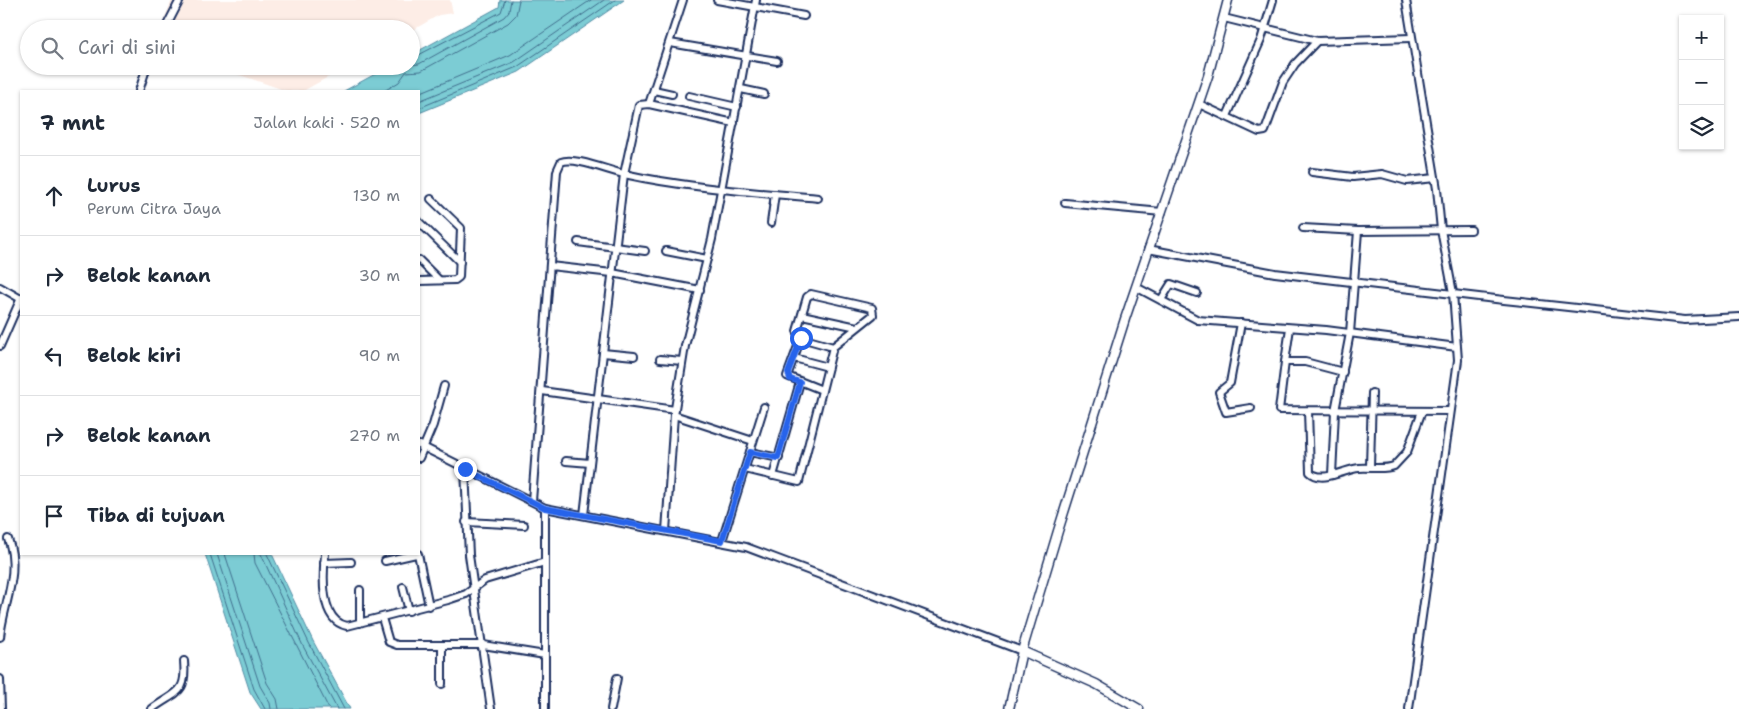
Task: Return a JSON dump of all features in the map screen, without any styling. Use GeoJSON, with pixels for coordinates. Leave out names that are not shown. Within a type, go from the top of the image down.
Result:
{"type":"FeatureCollection","features":[{"type":"Feature","properties":{"kind":"street"},"geometry":{"type":"LineString","coordinates":[[170,20],[180,0]]}},
{"type":"Feature","properties":{"kind":"street"},"geometry":{"type":"LineString","coordinates":[[649,104],[683,0]]}},
{"type":"Feature","properties":{"kind":"street"},"geometry":{"type":"LineString","coordinates":[[717,0],[804,16]]}},
{"type":"Feature","properties":{"kind":"street"},"geometry":{"type":"LineString","coordinates":[[666,531],[675,412],[682,361],[689,324],[700,290],[707,259],[741,89],[756,0]]}},
{"type":"Feature","properties":{"kind":"street"},"geometry":{"type":"LineString","coordinates":[[1009,709],[1022,651],[1090,428],[1148,249],[1199,104],[1228,0]]}},
{"type":"Feature","properties":{"kind":"street"},"geometry":{"type":"LineString","coordinates":[[1227,116],[1266,27],[1274,0]]}},
{"type":"Feature","properties":{"kind":"street"},"geometry":{"type":"LineString","coordinates":[[1406,0],[1435,178],[1441,230],[1453,293],[1457,347],[1457,368],[1409,709]]}},
{"type":"Feature","properties":{"kind":"street"},"geometry":{"type":"LineString","coordinates":[[1224,18],[1317,41],[1411,38]]}},
{"type":"Feature","properties":{"kind":"street"},"geometry":{"type":"LineString","coordinates":[[1199,104],[1259,132],[1264,131],[1283,82],[1317,41]]}},
{"type":"Feature","properties":{"kind":"street"},"geometry":{"type":"LineString","coordinates":[[670,43],[777,61]]}},
{"type":"Feature","properties":{"kind":"street"},"geometry":{"type":"LineString","coordinates":[[140,90],[144,75]]}},
{"type":"Feature","properties":{"kind":"street"},"geometry":{"type":"LineString","coordinates":[[741,89],[764,94]]}},
{"type":"Feature","properties":{"kind":"street"},"geometry":{"type":"LineString","coordinates":[[654,90],[672,94]]}},
{"type":"Feature","properties":{"kind":"street"},"geometry":{"type":"LineString","coordinates":[[689,96],[737,107]]}},
{"type":"Feature","properties":{"kind":"street"},"geometry":{"type":"LineString","coordinates":[[584,516],[624,174],[639,105],[649,104],[734,123]]}},
{"type":"Feature","properties":{"kind":"street"},"geometry":{"type":"LineString","coordinates":[[532,502],[558,171],[561,162],[572,161],[624,174],[721,189],[818,198]]}},
{"type":"Feature","properties":{"kind":"street"},"geometry":{"type":"LineString","coordinates":[[1312,172],[1354,177],[1385,174],[1407,181],[1435,178]]}},
{"type":"Feature","properties":{"kind":"street"},"geometry":{"type":"LineString","coordinates":[[771,223],[775,194]]}},
{"type":"Feature","properties":{"kind":"street"},"geometry":{"type":"LineString","coordinates":[[420,281],[457,279],[460,262],[460,228],[431,199]]}},
{"type":"Feature","properties":{"kind":"street"},"geometry":{"type":"LineString","coordinates":[[1065,203],[1162,212]]}},
{"type":"Feature","properties":{"kind":"street"},"geometry":{"type":"LineString","coordinates":[[420,223],[460,262]]}},
{"type":"Feature","properties":{"kind":"street"},"geometry":{"type":"LineString","coordinates":[[1303,228],[1358,231],[1471,230]]}},
{"type":"Feature","properties":{"kind":"street"},"geometry":{"type":"LineString","coordinates":[[1332,475],[1335,411],[1350,333],[1358,231]]}},
{"type":"Feature","properties":{"kind":"street"},"geometry":{"type":"LineString","coordinates":[[578,242],[645,251]]}},
{"type":"Feature","properties":{"kind":"street"},"geometry":{"type":"LineString","coordinates":[[1148,249],[1275,273],[1686,320],[1736,317]]}},
{"type":"Feature","properties":{"kind":"street"},"geometry":{"type":"LineString","coordinates":[[666,251],[707,259]]}},
{"type":"Feature","properties":{"kind":"street"},"geometry":{"type":"LineString","coordinates":[[420,261],[439,280]]}},
{"type":"Feature","properties":{"kind":"street"},"geometry":{"type":"LineString","coordinates":[[550,266],[612,273],[700,290]]}},
{"type":"Feature","properties":{"kind":"street"},"geometry":{"type":"LineString","coordinates":[[1161,300],[1171,284],[1196,292]]}},
{"type":"Feature","properties":{"kind":"street"},"geometry":{"type":"LineString","coordinates":[[0,287],[20,297]]}},
{"type":"Feature","properties":{"kind":"street"},"geometry":{"type":"LineString","coordinates":[[1136,287],[1192,318],[1350,333],[1457,347]]}},
{"type":"Feature","properties":{"kind":"street"},"geometry":{"type":"LineString","coordinates":[[745,468],[799,482],[833,347],[873,315],[872,308],[810,294],[807,297],[797,331],[801,338],[833,347]]}},
{"type":"Feature","properties":{"kind":"street"},"geometry":{"type":"LineString","coordinates":[[0,346],[20,300]]}},
{"type":"Feature","properties":{"kind":"street"},"geometry":{"type":"LineString","coordinates":[[802,315],[857,328]]}},
{"type":"Feature","properties":{"kind":"street"},"geometry":{"type":"LineString","coordinates":[[1241,323],[1230,383],[1219,392],[1226,412],[1251,408]]}},
{"type":"Feature","properties":{"kind":"street"},"geometry":{"type":"LineString","coordinates":[[1290,328],[1279,410],[1450,411]]}},
{"type":"Feature","properties":{"kind":"street"},"geometry":{"type":"LineString","coordinates":[[801,338],[788,376],[822,390]]}},
{"type":"Feature","properties":{"kind":"street"},"geometry":{"type":"LineString","coordinates":[[603,353],[634,356]]}},
{"type":"Feature","properties":{"kind":"street"},"geometry":{"type":"LineString","coordinates":[[794,358],[828,367]]}},
{"type":"Feature","properties":{"kind":"street"},"geometry":{"type":"LineString","coordinates":[[660,359],[682,361]]}},
{"type":"Feature","properties":{"kind":"street"},"geometry":{"type":"LineString","coordinates":[[1285,362],[1305,362],[1343,372]]}},
{"type":"Feature","properties":{"kind":"street"},"geometry":{"type":"LineString","coordinates":[[774,476],[800,382]]}},
{"type":"Feature","properties":{"kind":"street"},"geometry":{"type":"LineString","coordinates":[[444,386],[434,426],[421,446],[532,502],[545,508],[722,541],[831,578],[1022,651],[1084,678],[1139,709]]}},
{"type":"Feature","properties":{"kind":"street"},"geometry":{"type":"LineString","coordinates":[[542,391],[675,412],[753,441]]}},
{"type":"Feature","properties":{"kind":"street"},"geometry":{"type":"LineString","coordinates":[[1370,467],[1372,393]]}},
{"type":"Feature","properties":{"kind":"street"},"geometry":{"type":"LineString","coordinates":[[722,541],[764,407]]}},
{"type":"Feature","properties":{"kind":"street"},"geometry":{"type":"LineString","coordinates":[[1308,411],[1310,472],[1317,476],[1332,475],[1370,467],[1393,467],[1401,460],[1412,441],[1422,411]]}},
{"type":"Feature","properties":{"kind":"street"},"geometry":{"type":"LineString","coordinates":[[750,452],[778,458]]}},
{"type":"Feature","properties":{"kind":"street"},"geometry":{"type":"LineString","coordinates":[[566,461],[590,463]]}},
{"type":"Feature","properties":{"kind":"street"},"geometry":{"type":"LineString","coordinates":[[465,469],[466,522],[473,588],[483,645],[491,709]]}},
{"type":"Feature","properties":{"kind":"street"},"geometry":{"type":"LineString","coordinates":[[545,508],[545,709]]}},
{"type":"Feature","properties":{"kind":"street"},"geometry":{"type":"LineString","coordinates":[[466,522],[524,525]]}},
{"type":"Feature","properties":{"kind":"street"},"geometry":{"type":"LineString","coordinates":[[0,638],[12,579],[11,546],[8,539]]}},
{"type":"Feature","properties":{"kind":"street"},"geometry":{"type":"LineString","coordinates":[[325,555],[324,594],[330,610],[344,626],[360,624],[429,606],[466,594],[479,583],[500,574],[545,562]]}},
{"type":"Feature","properties":{"kind":"street"},"geometry":{"type":"LineString","coordinates":[[385,561],[412,555]]}},
{"type":"Feature","properties":{"kind":"street"},"geometry":{"type":"LineString","coordinates":[[417,555],[429,606]]}},
{"type":"Feature","properties":{"kind":"street"},"geometry":{"type":"LineString","coordinates":[[324,563],[351,562]]}},
{"type":"Feature","properties":{"kind":"street"},"geometry":{"type":"LineString","coordinates":[[403,587],[409,611]]}},
{"type":"Feature","properties":{"kind":"street"},"geometry":{"type":"LineString","coordinates":[[360,590],[360,624]]}},
{"type":"Feature","properties":{"kind":"street"},"geometry":{"type":"LineString","coordinates":[[382,618],[388,639],[392,644],[483,645],[545,655]]}},
{"type":"Feature","properties":{"kind":"street"},"geometry":{"type":"LineString","coordinates":[[442,645],[442,684]]}},
{"type":"Feature","properties":{"kind":"street"},"geometry":{"type":"LineString","coordinates":[[152,709],[182,688],[186,679],[184,661]]}},
{"type":"Feature","properties":{"kind":"street"},"geometry":{"type":"LineString","coordinates":[[611,709],[617,678]]}},
{"type":"Feature","properties":{"kind":"street"},"geometry":{"type":"LineString","coordinates":[[0,679],[1,709]]}},
{"type":"Feature","properties":{"kind":"shaded area"},"geometry":{"type":"Polygon","coordinates":[[[172,0],[450,0],[453,13],[439,15],[420,26],[420,20],[164,20],[172,0]]]}},
{"type":"Feature","properties":{"kind":"shaded area"},"geometry":{"type":"Polygon","coordinates":[[[240,75],[332,75],[305,90],[284,90],[240,75]]]}},
{"type":"Feature","properties":{"kind":"water"},"geometry":{"type":"Polygon","coordinates":[[[500,0],[624,0],[519,72],[420,113],[420,90],[346,90],[373,75],[420,75],[420,50],[499,7],[500,0]]]}},
{"type":"Feature","properties":{"kind":"water"},"geometry":{"type":"Polygon","coordinates":[[[205,555],[272,555],[313,641],[350,709],[261,709],[250,692],[205,555]]]}},
{"type":"Feature","properties":{"kind":"route"},"geometry":{"type":"LineString","coordinates":[[465,469],[545,508],[722,541],[750,452],[778,458],[800,382],[790,379],[788,373],[801,338]]}}]}
